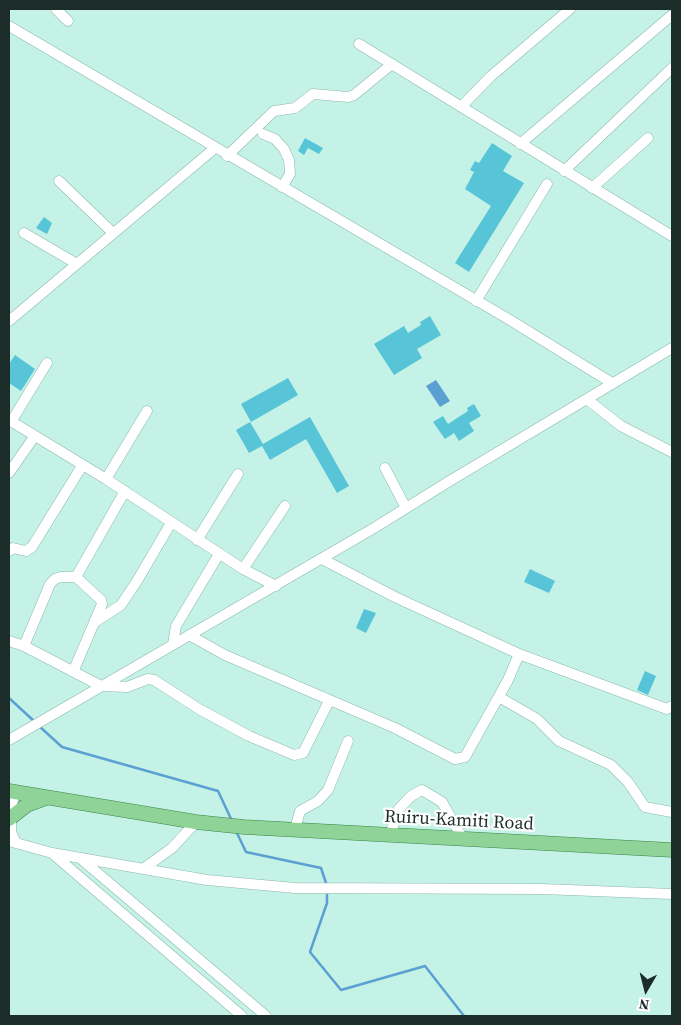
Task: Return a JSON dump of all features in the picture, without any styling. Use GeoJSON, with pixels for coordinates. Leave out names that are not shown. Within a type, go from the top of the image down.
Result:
{"type":"FeatureCollection","features":[{"type":"Feature","properties":{"kind":"main road"},"geometry":{"type":"LineString","coordinates":[[10,790],[108,808]]}},
{"type":"Feature","properties":{"kind":"main road"},"geometry":{"type":"LineString","coordinates":[[10,790],[108,808]]}},
{"type":"Feature","properties":{"kind":"main road"},"geometry":{"type":"LineString","coordinates":[[9,818],[27,805],[47,798]]}},
{"type":"Feature","properties":{"kind":"main road","name":"Ruiru-Kamiti Road"},"geometry":{"type":"LineString","coordinates":[[108,808],[215,825],[672,850]]}},
{"type":"Feature","properties":{"kind":"street"},"geometry":{"type":"LineString","coordinates":[[56,9],[68,21]]}},
{"type":"Feature","properties":{"kind":"street"},"geometry":{"type":"LineString","coordinates":[[461,107],[490,77],[570,9]]}},
{"type":"Feature","properties":{"kind":"street"},"geometry":{"type":"LineString","coordinates":[[520,144],[672,15]]}},
{"type":"Feature","properties":{"kind":"street"},"geometry":{"type":"LineString","coordinates":[[9,26],[612,383]]}},
{"type":"Feature","properties":{"kind":"street"},"geometry":{"type":"LineString","coordinates":[[359,44],[672,236]]}},
{"type":"Feature","properties":{"kind":"street"},"geometry":{"type":"LineString","coordinates":[[227,156],[274,111],[295,108],[313,94],[348,97],[354,95],[392,64]]}},
{"type":"Feature","properties":{"kind":"street"},"geometry":{"type":"LineString","coordinates":[[564,171],[672,68]]}},
{"type":"Feature","properties":{"kind":"street"},"geometry":{"type":"LineString","coordinates":[[263,134],[275,140],[284,149],[289,160],[290,174],[282,188]]}},
{"type":"Feature","properties":{"kind":"street"},"geometry":{"type":"LineString","coordinates":[[592,188],[648,138]]}},
{"type":"Feature","properties":{"kind":"street"},"geometry":{"type":"LineString","coordinates":[[9,321],[215,148]]}},
{"type":"Feature","properties":{"kind":"street"},"geometry":{"type":"LineString","coordinates":[[59,181],[113,233]]}},
{"type":"Feature","properties":{"kind":"street"},"geometry":{"type":"LineString","coordinates":[[476,301],[547,184]]}},
{"type":"Feature","properties":{"kind":"street"},"geometry":{"type":"LineString","coordinates":[[24,233],[77,264]]}},
{"type":"Feature","properties":{"kind":"street"},"geometry":{"type":"LineString","coordinates":[[9,740],[322,559],[672,348]]}},
{"type":"Feature","properties":{"kind":"street"},"geometry":{"type":"LineString","coordinates":[[47,363],[10,421],[125,491],[243,569],[276,586]]}},
{"type":"Feature","properties":{"kind":"street"},"geometry":{"type":"LineString","coordinates":[[588,400],[612,421],[672,452]]}},
{"type":"Feature","properties":{"kind":"street"},"geometry":{"type":"LineString","coordinates":[[106,479],[147,411]]}},
{"type":"Feature","properties":{"kind":"street"},"geometry":{"type":"LineString","coordinates":[[9,473],[34,437]]}},
{"type":"Feature","properties":{"kind":"street"},"geometry":{"type":"LineString","coordinates":[[9,551],[13,548],[26,551],[32,546],[82,466]]}},
{"type":"Feature","properties":{"kind":"street"},"geometry":{"type":"LineString","coordinates":[[385,468],[406,508]]}},
{"type":"Feature","properties":{"kind":"street"},"geometry":{"type":"LineString","coordinates":[[197,540],[238,474]]}},
{"type":"Feature","properties":{"kind":"street"},"geometry":{"type":"LineString","coordinates":[[76,578],[125,491]]}},
{"type":"Feature","properties":{"kind":"street"},"geometry":{"type":"LineString","coordinates":[[243,569],[285,506]]}},
{"type":"Feature","properties":{"kind":"street"},"geometry":{"type":"LineString","coordinates":[[95,622],[121,605],[138,581],[171,523]]}},
{"type":"Feature","properties":{"kind":"street"},"geometry":{"type":"LineString","coordinates":[[173,644],[176,626],[219,554]]}},
{"type":"Feature","properties":{"kind":"street"},"geometry":{"type":"LineString","coordinates":[[322,559],[395,597],[518,654],[667,709],[672,706]]}},
{"type":"Feature","properties":{"kind":"street"},"geometry":{"type":"LineString","coordinates":[[24,646],[50,584],[55,579],[62,577],[76,578],[101,600],[101,609],[73,672]]}},
{"type":"Feature","properties":{"kind":"street"},"geometry":{"type":"LineString","coordinates":[[189,635],[225,655],[395,728],[455,759],[462,759],[499,697],[518,654]]}},
{"type":"Feature","properties":{"kind":"street"},"geometry":{"type":"LineString","coordinates":[[9,641],[24,646],[101,686],[127,687],[148,679],[154,680],[233,727],[294,755],[303,753],[329,701]]}},
{"type":"Feature","properties":{"kind":"street"},"geometry":{"type":"LineString","coordinates":[[499,697],[537,719],[560,740],[611,765],[622,773],[645,807],[672,812]]}},
{"type":"Feature","properties":{"kind":"street"},"geometry":{"type":"LineString","coordinates":[[295,830],[300,811],[318,800],[328,790],[348,741]]}},
{"type":"Feature","properties":{"kind":"street"},"geometry":{"type":"LineString","coordinates":[[10,790],[9,818],[13,842],[52,853],[207,880],[295,888],[542,889],[672,894]]}},
{"type":"Feature","properties":{"kind":"street"},"geometry":{"type":"LineString","coordinates":[[390,836],[399,809],[410,796],[422,790],[442,802],[463,839]]}},
{"type":"Feature","properties":{"kind":"street"},"geometry":{"type":"LineString","coordinates":[[143,869],[172,848],[196,822]]}},
{"type":"Feature","properties":{"kind":"street"},"geometry":{"type":"LineString","coordinates":[[52,853],[242,1016]]}},
{"type":"Feature","properties":{"kind":"street"},"geometry":{"type":"LineString","coordinates":[[79,858],[266,1016]]}},
{"type":"Feature","properties":{"kind":"water"},"geometry":{"type":"Polygon","coordinates":[[[436,380],[450,401],[440,407],[426,386],[436,380]]]}},
{"type":"Feature","properties":{"kind":"building"},"geometry":{"type":"Polygon","coordinates":[[[305,138],[323,148],[319,154],[308,148],[304,155],[298,151],[305,138]]]}},
{"type":"Feature","properties":{"kind":"building"},"geometry":{"type":"Polygon","coordinates":[[[492,143],[512,156],[503,171],[524,183],[469,272],[455,263],[491,206],[465,189],[474,172],[470,170],[475,161],[479,163],[492,143]]]}},
{"type":"Feature","properties":{"kind":"building"},"geometry":{"type":"Polygon","coordinates":[[[44,217],[52,223],[47,234],[36,228],[44,217]]]}},
{"type":"Feature","properties":{"kind":"building"},"geometry":{"type":"Polygon","coordinates":[[[430,316],[441,335],[417,349],[422,358],[394,375],[374,344],[404,326],[408,333],[421,325],[420,322],[430,316]]]}},
{"type":"Feature","properties":{"kind":"building"},"geometry":{"type":"Polygon","coordinates":[[[15,355],[35,369],[21,391],[9,383],[9,364],[15,355]]]}},
{"type":"Feature","properties":{"kind":"building"},"geometry":{"type":"Polygon","coordinates":[[[288,378],[298,395],[251,422],[241,404],[288,378]]]}},
{"type":"Feature","properties":{"kind":"building"},"geometry":{"type":"Polygon","coordinates":[[[474,404],[481,416],[469,423],[474,431],[459,441],[454,433],[445,439],[433,422],[443,416],[448,424],[468,411],[467,408],[474,404]]]}},
{"type":"Feature","properties":{"kind":"building"},"geometry":{"type":"Polygon","coordinates":[[[310,417],[349,486],[337,493],[306,439],[270,460],[262,446],[249,453],[236,430],[250,422],[263,444],[310,417]]]}},
{"type":"Feature","properties":{"kind":"building"},"geometry":{"type":"Polygon","coordinates":[[[530,569],[555,581],[549,593],[524,582],[530,569]]]}},
{"type":"Feature","properties":{"kind":"building"},"geometry":{"type":"Polygon","coordinates":[[[364,609],[376,613],[366,633],[356,628],[364,609]]]}},
{"type":"Feature","properties":{"kind":"building"},"geometry":{"type":"Polygon","coordinates":[[[645,671],[656,676],[648,695],[637,690],[645,671]]]}},
{"type":"Feature","properties":{"kind":"waterway"},"geometry":{"type":"LineString","coordinates":[[9,698],[35,722]]}},
{"type":"Feature","properties":{"kind":"waterway"},"geometry":{"type":"LineString","coordinates":[[39,726],[62,747],[218,791],[232,821]]}},
{"type":"Feature","properties":{"kind":"waterway"},"geometry":{"type":"LineString","coordinates":[[236,831],[246,852],[321,868],[326,883]]}},
{"type":"Feature","properties":{"kind":"waterway"},"geometry":{"type":"LineString","coordinates":[[327,895],[327,903],[310,952],[341,990],[425,966],[464,1016]]}}]}
